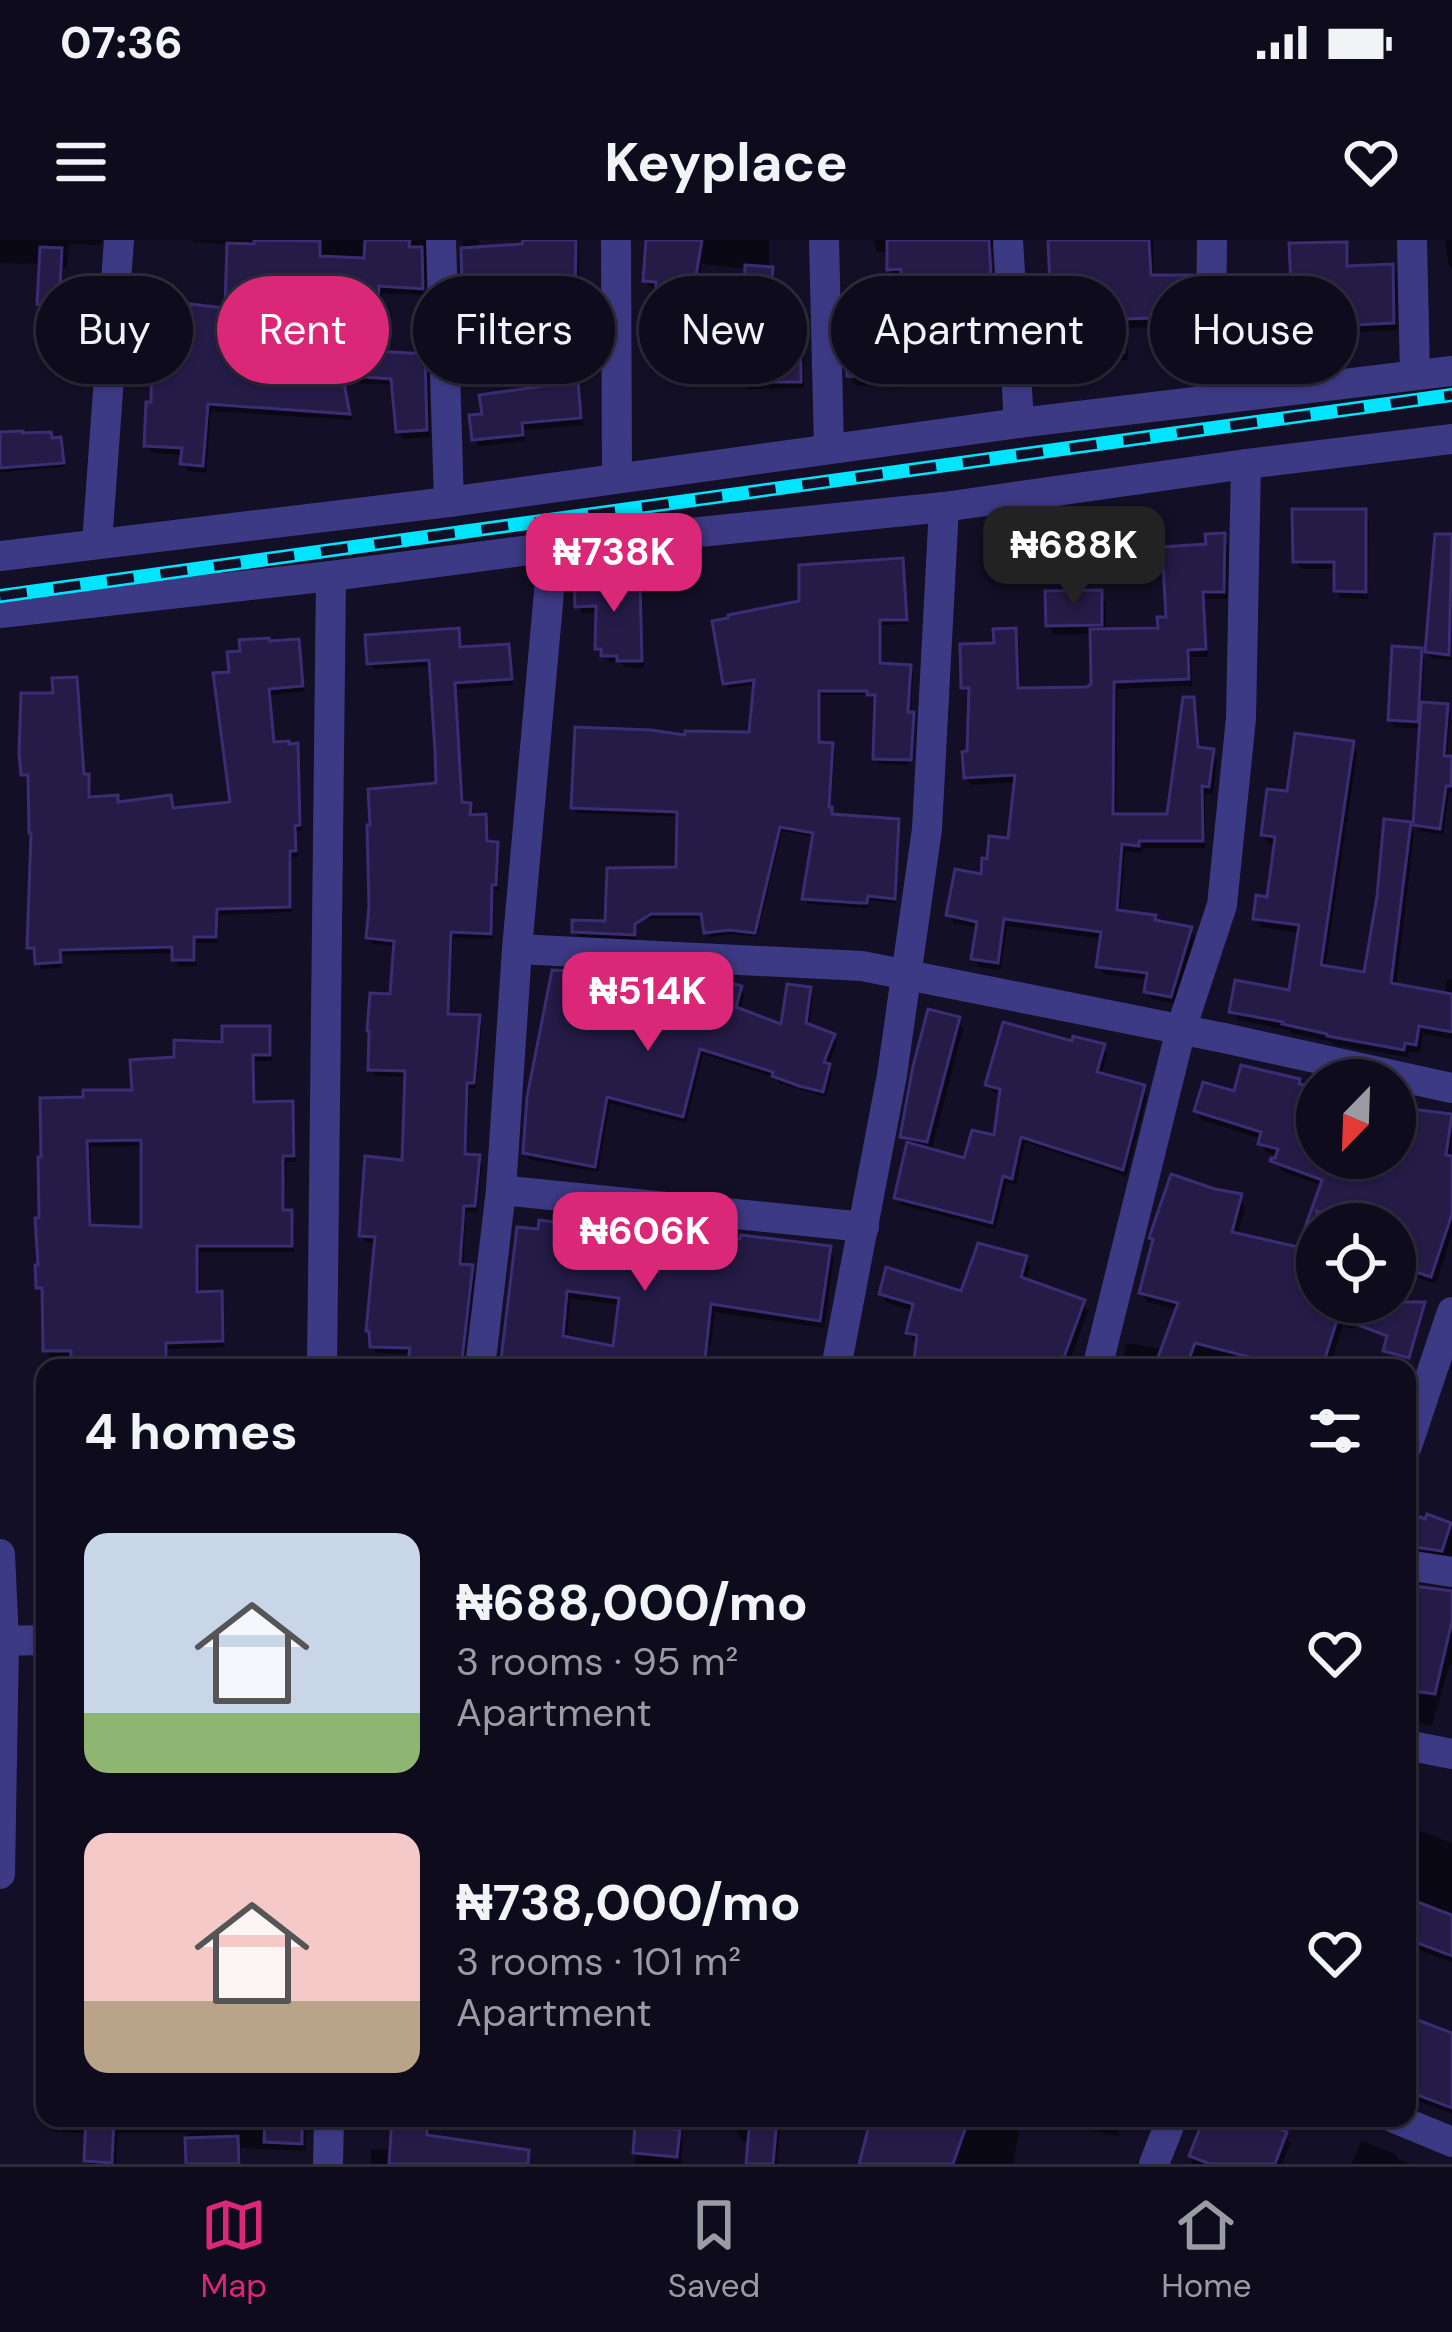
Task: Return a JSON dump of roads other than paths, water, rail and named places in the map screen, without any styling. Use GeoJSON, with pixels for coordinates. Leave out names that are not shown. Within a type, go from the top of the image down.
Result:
{"type":"FeatureCollection","features":[{"type":"Feature","properties":{"kind":"street"},"geometry":{"type":"LineString","coordinates":[[97,543],[119,240]]}},
{"type":"Feature","properties":{"kind":"street"},"geometry":{"type":"LineString","coordinates":[[441,240],[449,502]]}},
{"type":"Feature","properties":{"kind":"street"},"geometry":{"type":"LineString","coordinates":[[616,240],[617,478]]}},
{"type":"Feature","properties":{"kind":"street"},"geometry":{"type":"LineString","coordinates":[[824,240],[829,449]]}},
{"type":"Feature","properties":{"kind":"street"},"geometry":{"type":"LineString","coordinates":[[1008,240],[1019,423]]}},
{"type":"Feature","properties":{"kind":"street"},"geometry":{"type":"LineString","coordinates":[[1210,400],[1212,240]]}},
{"type":"Feature","properties":{"kind":"street"},"geometry":{"type":"LineString","coordinates":[[1412,240],[1415,375]]}},
{"type":"Feature","properties":{"kind":"street"},"geometry":{"type":"LineString","coordinates":[[0,556],[1452,371]]}},
{"type":"Feature","properties":{"kind":"street"},"geometry":{"type":"LineString","coordinates":[[0,613],[553,547],[944,507],[1452,439]]}},
{"type":"Feature","properties":{"kind":"street"},"geometry":{"type":"LineString","coordinates":[[1099,1359],[1181,1029],[1222,905],[1241,718],[1246,464]]}},
{"type":"Feature","properties":{"kind":"street"},"geometry":{"type":"LineString","coordinates":[[838,1359],[892,1075],[927,829],[944,507]]}},
{"type":"Feature","properties":{"kind":"street"},"geometry":{"type":"LineString","coordinates":[[481,1359],[501,1190],[553,547]]}},
{"type":"Feature","properties":{"kind":"street"},"geometry":{"type":"LineString","coordinates":[[322,1359],[331,576]]}},
{"type":"Feature","properties":{"kind":"street"},"geometry":{"type":"LineString","coordinates":[[517,949],[862,966],[1452,1088]]}},
{"type":"Feature","properties":{"kind":"street"},"geometry":{"type":"LineString","coordinates":[[501,1190],[864,1227]]}},
{"type":"Feature","properties":{"kind":"street"},"geometry":{"type":"LineString","coordinates":[[1416,1419],[1452,1312]]}},
{"type":"Feature","properties":{"kind":"street"},"geometry":{"type":"LineString","coordinates":[[0,1554],[0,1874]]}},
{"type":"Feature","properties":{"kind":"street"},"geometry":{"type":"LineString","coordinates":[[1416,1566],[1452,1572]]}},
{"type":"Feature","properties":{"kind":"street"},"geometry":{"type":"LineString","coordinates":[[2,1641],[36,1640]]}},
{"type":"Feature","properties":{"kind":"street"},"geometry":{"type":"LineString","coordinates":[[1416,1747],[1452,1754]]}},
{"type":"Feature","properties":{"kind":"street"},"geometry":{"type":"LineString","coordinates":[[328,2127],[328,2164]]}},
{"type":"Feature","properties":{"kind":"street"},"geometry":{"type":"LineString","coordinates":[[1154,2164],[1168,2127]]}},
{"type":"Feature","properties":{"kind":"street"},"geometry":{"type":"LineString","coordinates":[[1416,2127],[1452,2142]]}},
{"type":"Feature","properties":{"kind":"railway"},"geometry":{"type":"LineString","coordinates":[[0,596],[1452,395]]}}]}
